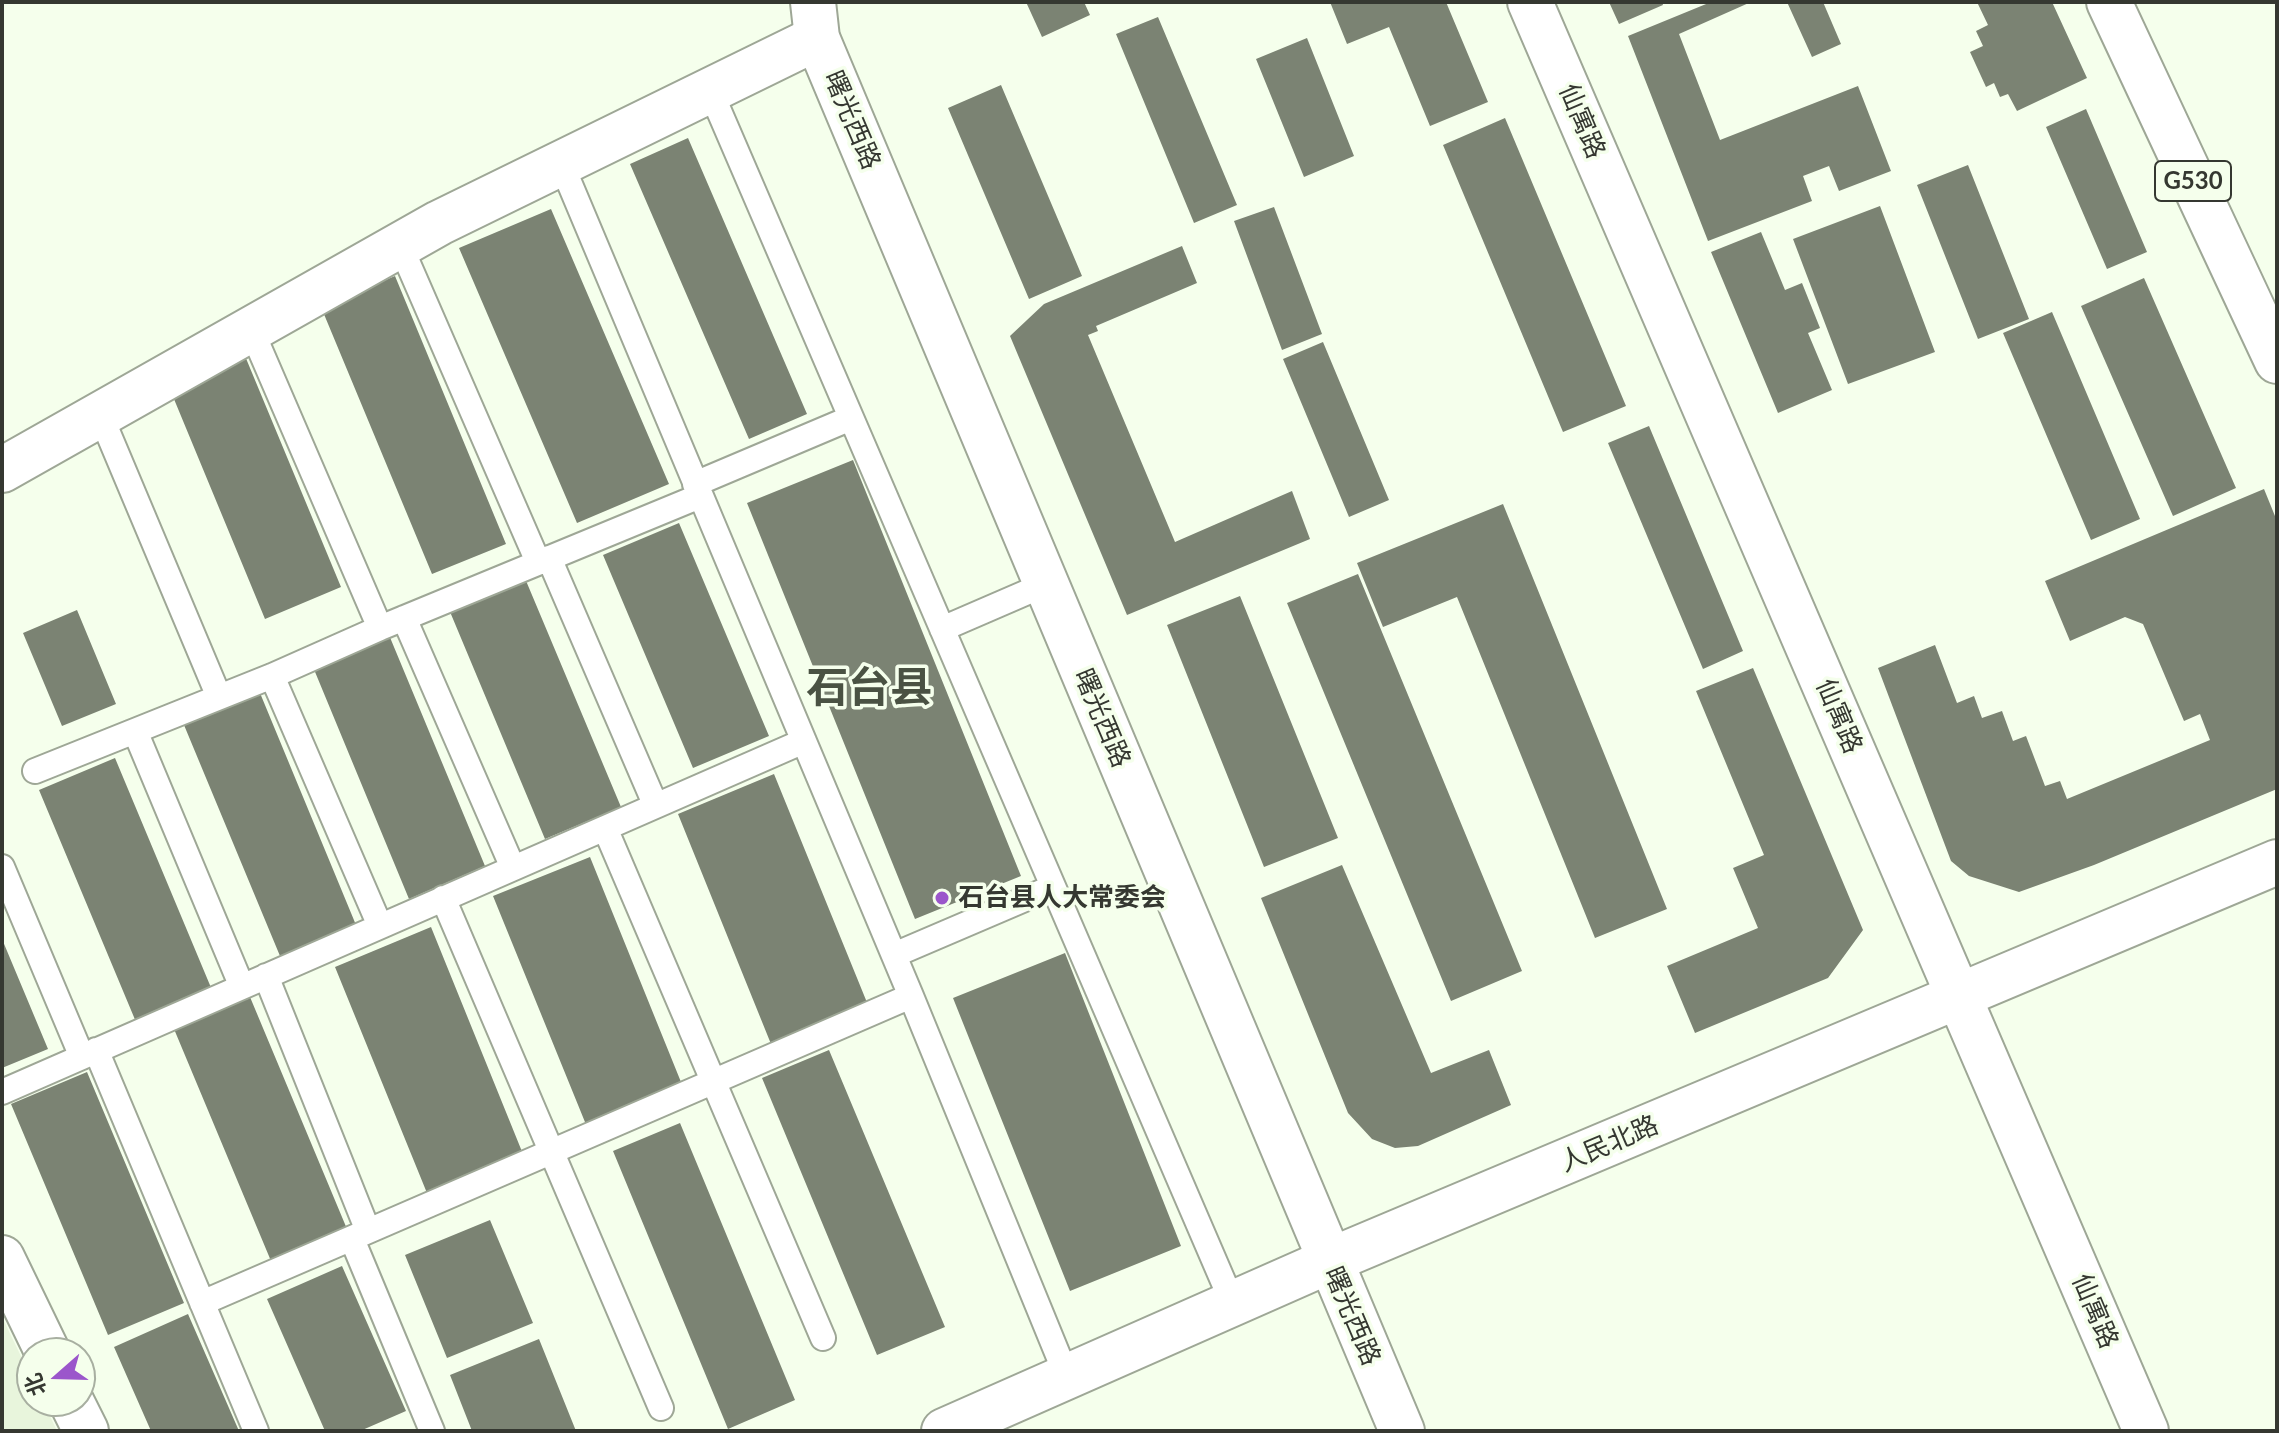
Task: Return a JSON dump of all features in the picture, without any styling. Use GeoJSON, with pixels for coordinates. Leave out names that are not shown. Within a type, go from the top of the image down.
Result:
{"type":"FeatureCollection","features":[{"type":"Feature","properties":{"kind":"main road","name":"仙寓路"},"geometry":{"type":"LineString","coordinates":[[1530,2],[2146,1431]]}},
{"type":"Feature","properties":{"kind":"main road","name":"G530"},"geometry":{"type":"LineString","coordinates":[[2109,2],[2272,338]]}},
{"type":"Feature","properties":{"kind":"main road"},"geometry":{"type":"LineString","coordinates":[[2,470],[400,245],[710,90],[815,20]]}},
{"type":"Feature","properties":{"kind":"main road","name":"曙光西路"},"geometry":{"type":"LineString","coordinates":[[815,20],[1046,584],[1402,1431]]}},
{"type":"Feature","properties":{"kind":"main road","name":"人民北路"},"geometry":{"type":"LineString","coordinates":[[944,1431],[1329,1261],[2277,862]]}},
{"type":"Feature","properties":{"kind":"main road"},"geometry":{"type":"LineString","coordinates":[[2,1258],[40,1337]]}},
{"type":"Feature","properties":{"kind":"lane"},"geometry":{"type":"LineString","coordinates":[[710,90],[1233,1304]]}},
{"type":"Feature","properties":{"kind":"lane"},"geometry":{"type":"LineString","coordinates":[[561,163],[894,955],[1067,1377]]}},
{"type":"Feature","properties":{"kind":"lane"},"geometry":{"type":"LineString","coordinates":[[400,245],[655,804]]}},
{"type":"Feature","properties":{"kind":"lane"},"geometry":{"type":"LineString","coordinates":[[251,329],[380,628]]}},
{"type":"Feature","properties":{"kind":"lane"},"geometry":{"type":"LineString","coordinates":[[100,414],[219,697]]}},
{"type":"Feature","properties":{"kind":"lane"},"geometry":{"type":"LineString","coordinates":[[35,771],[272,676],[543,560],[851,418]]}},
{"type":"Feature","properties":{"kind":"lane"},"geometry":{"type":"LineString","coordinates":[[942,629],[1046,584]]}},
{"type":"Feature","properties":{"kind":"lane"},"geometry":{"type":"LineString","coordinates":[[404,618],[513,868]]}},
{"type":"Feature","properties":{"kind":"lane"},"geometry":{"type":"LineString","coordinates":[[272,676],[380,926]]}},
{"type":"Feature","properties":{"kind":"lane"},"geometry":{"type":"LineString","coordinates":[[135,731],[242,987]]}},
{"type":"Feature","properties":{"kind":"lane"},"geometry":{"type":"LineString","coordinates":[[2,1092],[804,741]]}},
{"type":"Feature","properties":{"kind":"lane"},"geometry":{"type":"LineString","coordinates":[[605,828],[823,1338]]}},
{"type":"Feature","properties":{"kind":"lane"},"geometry":{"type":"LineString","coordinates":[[2,867],[202,1303],[256,1431]]}},
{"type":"Feature","properties":{"kind":"lane"},"geometry":{"type":"LineString","coordinates":[[894,955],[1053,887]]}},
{"type":"Feature","properties":{"kind":"lane"},"geometry":{"type":"LineString","coordinates":[[443,898],[661,1408]]}},
{"type":"Feature","properties":{"kind":"lane"},"geometry":{"type":"LineString","coordinates":[[266,976],[432,1431]]}},
{"type":"Feature","properties":{"kind":"lane"},"geometry":{"type":"LineString","coordinates":[[202,1303],[911,996]]}},
{"type":"Feature","properties":{"kind":"shaded area"},"geometry":{"type":"Polygon","coordinates":[[[2,1317],[16,1346],[16,1417],[50,1417],[57,1431],[2,1431],[2,1317]]]}},
{"type":"Feature","properties":{"kind":"building"},"geometry":{"type":"Polygon","coordinates":[[[1026,2],[1084,2],[1090,15],[1042,37],[1026,2]]]}},
{"type":"Feature","properties":{"kind":"building"},"geometry":{"type":"Polygon","coordinates":[[[1330,2],[1446,2],[1488,102],[1430,126],[1389,27],[1347,44],[1330,2]]]}},
{"type":"Feature","properties":{"kind":"building"},"geometry":{"type":"Polygon","coordinates":[[[1609,2],[1662,2],[1663,5],[1619,24],[1609,2]]]}},
{"type":"Feature","properties":{"kind":"building"},"geometry":{"type":"Polygon","coordinates":[[[1711,2],[1751,2],[1679,34],[1720,140],[1858,86],[1891,171],[1839,191],[1829,166],[1803,176],[1812,201],[1708,241],[1628,36],[1711,2]]]}},
{"type":"Feature","properties":{"kind":"building"},"geometry":{"type":"Polygon","coordinates":[[[1787,2],[1823,2],[1841,44],[1812,57],[1787,2]]]}},
{"type":"Feature","properties":{"kind":"building"},"geometry":{"type":"Polygon","coordinates":[[[1977,2],[2052,2],[2087,78],[2017,111],[2008,94],[2000,97],[1994,83],[1986,87],[1970,52],[1983,46],[1976,31],[1988,25],[1977,2]]]}},
{"type":"Feature","properties":{"kind":"building"},"geometry":{"type":"Polygon","coordinates":[[[1158,17],[1237,205],[1194,223],[1116,34],[1158,17]]]}},
{"type":"Feature","properties":{"kind":"building"},"geometry":{"type":"Polygon","coordinates":[[[1307,38],[1354,156],[1304,177],[1256,59],[1307,38]]]}},
{"type":"Feature","properties":{"kind":"building"},"geometry":{"type":"Polygon","coordinates":[[[1001,85],[1082,276],[1029,299],[948,108],[1001,85]]]}},
{"type":"Feature","properties":{"kind":"building"},"geometry":{"type":"Polygon","coordinates":[[[2086,109],[2147,252],[2107,269],[2046,127],[2086,109]]]}},
{"type":"Feature","properties":{"kind":"building"},"geometry":{"type":"Polygon","coordinates":[[[1505,118],[1626,406],[1563,432],[1443,145],[1505,118]]]}},
{"type":"Feature","properties":{"kind":"building"},"geometry":{"type":"Polygon","coordinates":[[[688,138],[807,414],[749,439],[630,164],[688,138]]]}},
{"type":"Feature","properties":{"kind":"building"},"geometry":{"type":"Polygon","coordinates":[[[1968,165],[2029,319],[1978,339],[1917,185],[1968,165]]]}},
{"type":"Feature","properties":{"kind":"building"},"geometry":{"type":"Polygon","coordinates":[[[1880,206],[1935,352],[1848,384],[1793,239],[1880,206]]]}},
{"type":"Feature","properties":{"kind":"building"},"geometry":{"type":"Polygon","coordinates":[[[1274,207],[1322,334],[1282,350],[1234,221],[1274,207]]]}},
{"type":"Feature","properties":{"kind":"building"},"geometry":{"type":"Polygon","coordinates":[[[551,209],[669,484],[577,523],[459,248],[551,209]]]}},
{"type":"Feature","properties":{"kind":"building"},"geometry":{"type":"Polygon","coordinates":[[[1761,232],[1785,290],[1802,283],[1820,328],[1808,333],[1832,390],[1778,413],[1711,252],[1761,232]]]}},
{"type":"Feature","properties":{"kind":"building"},"geometry":{"type":"Polygon","coordinates":[[[1182,246],[1197,283],[1096,326],[1098,331],[1088,335],[1175,542],[1292,491],[1310,539],[1127,615],[1010,336],[1044,304],[1182,246]]]}},
{"type":"Feature","properties":{"kind":"building"},"geometry":{"type":"Polygon","coordinates":[[[395,276],[506,544],[432,574],[321,307],[395,276]]]}},
{"type":"Feature","properties":{"kind":"building"},"geometry":{"type":"Polygon","coordinates":[[[2144,278],[2236,488],[2173,516],[2081,306],[2144,278]]]}},
{"type":"Feature","properties":{"kind":"building"},"geometry":{"type":"Polygon","coordinates":[[[2052,312],[2140,519],[2091,540],[2003,333],[2052,312]]]}},
{"type":"Feature","properties":{"kind":"building"},"geometry":{"type":"Polygon","coordinates":[[[1323,342],[1389,500],[1349,517],[1283,359],[1323,342]]]}},
{"type":"Feature","properties":{"kind":"building"},"geometry":{"type":"Polygon","coordinates":[[[245,356],[341,587],[265,619],[169,387],[245,356]]]}},
{"type":"Feature","properties":{"kind":"building"},"geometry":{"type":"Polygon","coordinates":[[[1649,426],[1743,651],[1703,669],[1608,443],[1649,426]]]}},
{"type":"Feature","properties":{"kind":"building"},"geometry":{"type":"Polygon","coordinates":[[[853,460],[1021,876],[915,919],[747,503],[853,460]]]}},
{"type":"Feature","properties":{"kind":"building"},"geometry":{"type":"Polygon","coordinates":[[[2264,489],[2277,521],[2277,789],[2094,865],[2019,892],[1969,876],[1951,861],[1878,668],[1935,645],[1957,703],[1974,696],[1982,718],[2002,711],[2013,741],[2026,736],[2045,786],[2060,781],[2067,799],[2210,740],[2200,714],[2184,721],[2143,624],[2125,617],[2070,641],[2045,581],[2264,489]]]}},
{"type":"Feature","properties":{"kind":"building"},"geometry":{"type":"Polygon","coordinates":[[[1503,504],[1667,909],[1595,938],[1457,597],[1383,627],[1357,563],[1503,504]]]}},
{"type":"Feature","properties":{"kind":"building"},"geometry":{"type":"Polygon","coordinates":[[[679,523],[769,736],[693,768],[603,555],[679,523]]]}},
{"type":"Feature","properties":{"kind":"building"},"geometry":{"type":"Polygon","coordinates":[[[1358,574],[1522,971],[1451,1001],[1287,603],[1358,574]]]}},
{"type":"Feature","properties":{"kind":"building"},"geometry":{"type":"Polygon","coordinates":[[[524,576],[621,807],[545,839],[448,607],[524,576]]]}},
{"type":"Feature","properties":{"kind":"building"},"geometry":{"type":"Polygon","coordinates":[[[1240,596],[1338,838],[1264,867],[1167,625],[1240,596]]]}},
{"type":"Feature","properties":{"kind":"building"},"geometry":{"type":"Polygon","coordinates":[[[77,610],[116,704],[62,726],[23,633],[77,610]]]}},
{"type":"Feature","properties":{"kind":"building"},"geometry":{"type":"Polygon","coordinates":[[[389,635],[485,866],[409,899],[313,667],[389,635]]]}},
{"type":"Feature","properties":{"kind":"building"},"geometry":{"type":"Polygon","coordinates":[[[1753,668],[1863,930],[1828,978],[1695,1033],[1667,966],[1758,928],[1733,868],[1764,855],[1696,691],[1753,668]]]}},
{"type":"Feature","properties":{"kind":"building"},"geometry":{"type":"Polygon","coordinates":[[[260,693],[356,925],[280,956],[184,725],[260,693]]]}},
{"type":"Feature","properties":{"kind":"building"},"geometry":{"type":"Polygon","coordinates":[[[115,758],[212,990],[136,1022],[39,790],[115,758]]]}},
{"type":"Feature","properties":{"kind":"building"},"geometry":{"type":"Polygon","coordinates":[[[774,774],[868,1005],[771,1044],[678,814],[774,774]]]}},
{"type":"Feature","properties":{"kind":"building"},"geometry":{"type":"Polygon","coordinates":[[[590,857],[683,1087],[587,1127],[493,896],[590,857]]]}},
{"type":"Feature","properties":{"kind":"building"},"geometry":{"type":"Polygon","coordinates":[[[1342,865],[1431,1073],[1489,1050],[1511,1105],[1418,1146],[1395,1148],[1372,1139],[1348,1113],[1261,898],[1342,865]]]}},
{"type":"Feature","properties":{"kind":"building"},"geometry":{"type":"Polygon","coordinates":[[[431,927],[525,1159],[429,1198],[335,967],[431,927]]]}},
{"type":"Feature","properties":{"kind":"building"},"geometry":{"type":"Polygon","coordinates":[[[2,939],[48,1049],[2,1068],[2,939]]]}},
{"type":"Feature","properties":{"kind":"building"},"geometry":{"type":"Polygon","coordinates":[[[1065,953],[1181,1246],[1070,1291],[953,998],[1065,953]]]}},
{"type":"Feature","properties":{"kind":"building"},"geometry":{"type":"Polygon","coordinates":[[[250,997],[347,1229],[271,1261],[174,1029],[250,997]]]}},
{"type":"Feature","properties":{"kind":"building"},"geometry":{"type":"Polygon","coordinates":[[[829,1050],[945,1327],[877,1355],[762,1078],[829,1050]]]}},
{"type":"Feature","properties":{"kind":"building"},"geometry":{"type":"Polygon","coordinates":[[[87,1072],[184,1303],[108,1335],[11,1104],[87,1072]]]}},
{"type":"Feature","properties":{"kind":"building"},"geometry":{"type":"Polygon","coordinates":[[[680,1123],[795,1400],[728,1429],[613,1151],[680,1123]]]}},
{"type":"Feature","properties":{"kind":"building"},"geometry":{"type":"Polygon","coordinates":[[[490,1220],[533,1323],[447,1358],[405,1255],[490,1220]]]}},
{"type":"Feature","properties":{"kind":"building"},"geometry":{"type":"Polygon","coordinates":[[[342,1266],[406,1411],[360,1431],[325,1431],[267,1299],[342,1266]]]}},
{"type":"Feature","properties":{"kind":"building"},"geometry":{"type":"Polygon","coordinates":[[[188,1314],[239,1431],[151,1431],[114,1347],[188,1314]]]}},
{"type":"Feature","properties":{"kind":"building"},"geometry":{"type":"Polygon","coordinates":[[[539,1339],[576,1431],[472,1431],[450,1375],[539,1339]]]}},
{"type":"Feature","properties":{"kind":"place","name":"石台县人大常委会"},"geometry":{"type":"Point","coordinates":[942,898]}},
{"type":"Feature","properties":{"kind":"district","name":"石台县"},"geometry":{"type":"Point","coordinates":[869,688]}}]}
